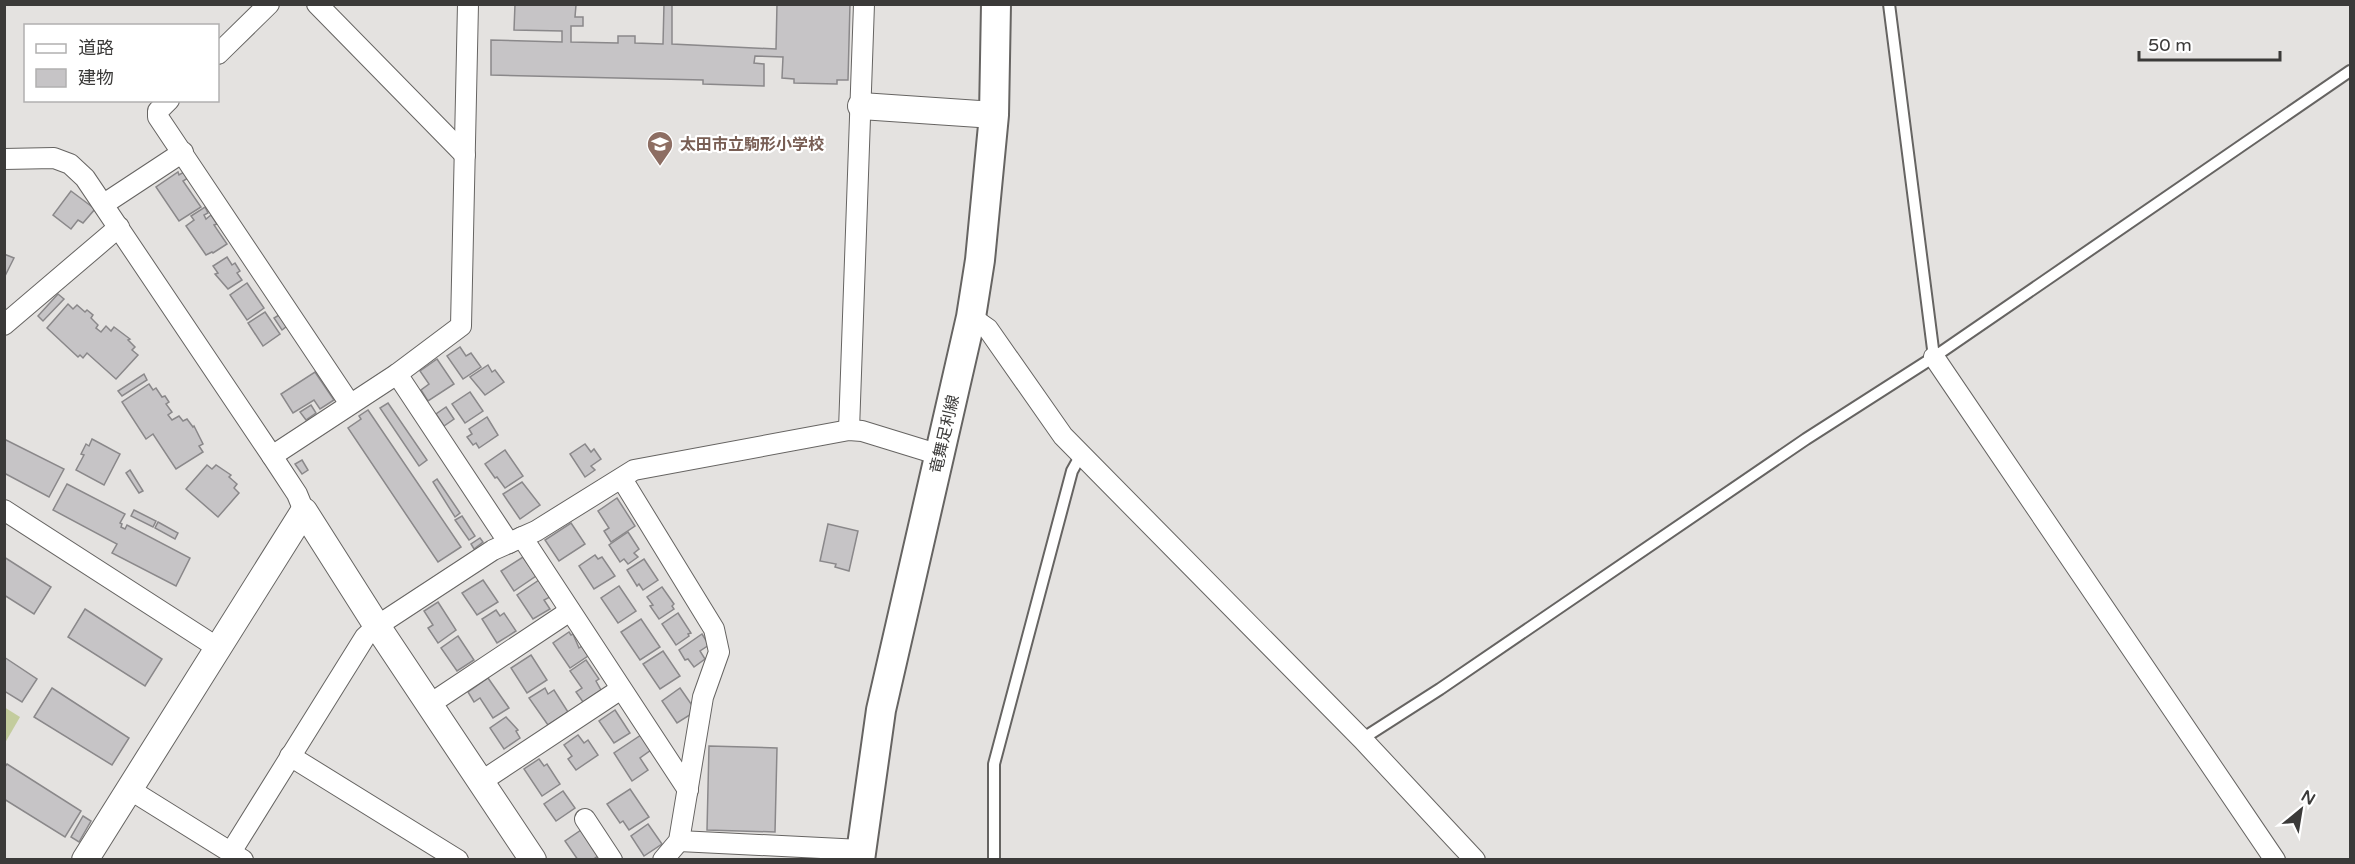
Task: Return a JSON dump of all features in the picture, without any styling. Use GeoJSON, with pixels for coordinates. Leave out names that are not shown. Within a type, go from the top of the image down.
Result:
{"type":"FeatureCollection","features":[{"type":"Feature","properties":{"kind":"main road","name":"竜舞足利線"},"geometry":{"type":"LineString","coordinates":[[861,855],[881,710],[971,317],[980,260],[994,115],[996,4]]}},
{"type":"Feature","properties":{"kind":"street"},"geometry":{"type":"LineString","coordinates":[[219,53],[269,4]]}},
{"type":"Feature","properties":{"kind":"street"},"geometry":{"type":"LineString","coordinates":[[317,4],[465,155]]}},
{"type":"Feature","properties":{"kind":"street"},"geometry":{"type":"LineString","coordinates":[[272,456],[397,374],[461,326],[468,4]]}},
{"type":"Feature","properties":{"kind":"street"},"geometry":{"type":"LineString","coordinates":[[849,430],[864,4]]}},
{"type":"Feature","properties":{"kind":"street"},"geometry":{"type":"LineString","coordinates":[[167,102],[158,111],[159,117],[350,404]]}},
{"type":"Feature","properties":{"kind":"street"},"geometry":{"type":"LineString","coordinates":[[861,106],[994,115]]}},
{"type":"Feature","properties":{"kind":"street"},"geometry":{"type":"LineString","coordinates":[[104,204],[183,152]]}},
{"type":"Feature","properties":{"kind":"street"},"geometry":{"type":"LineString","coordinates":[[4,159],[54,158],[70,164],[85,178],[297,494],[304,511],[377,626],[482,781],[523,855]]}},
{"type":"Feature","properties":{"kind":"street"},"geometry":{"type":"LineString","coordinates":[[4,325],[119,227]]}},
{"type":"Feature","properties":{"kind":"street"},"geometry":{"type":"LineString","coordinates":[[971,317],[988,329],[1064,436],[1362,739],[1474,860]]}},
{"type":"Feature","properties":{"kind":"street"},"geometry":{"type":"LineString","coordinates":[[1934,357],[2276,860]]}},
{"type":"Feature","properties":{"kind":"street"},"geometry":{"type":"LineString","coordinates":[[397,374],[515,540],[570,611],[688,790]]}},
{"type":"Feature","properties":{"kind":"street"},"geometry":{"type":"LineString","coordinates":[[129,789],[237,856],[290,756],[365,637],[377,626],[493,550],[536,531],[634,470],[849,430],[862,431],[940,455]]}},
{"type":"Feature","properties":{"kind":"street"},"geometry":{"type":"LineString","coordinates":[[622,479],[714,629],[719,652],[703,697],[679,840],[663,860]]}},
{"type":"Feature","properties":{"kind":"street"},"geometry":{"type":"LineString","coordinates":[[4,510],[218,648]]}},
{"type":"Feature","properties":{"kind":"street"},"geometry":{"type":"LineString","coordinates":[[85,860],[304,511]]}},
{"type":"Feature","properties":{"kind":"street"},"geometry":{"type":"LineString","coordinates":[[430,704],[570,611]]}},
{"type":"Feature","properties":{"kind":"street"},"geometry":{"type":"LineString","coordinates":[[482,781],[621,689]]}},
{"type":"Feature","properties":{"kind":"street"},"geometry":{"type":"LineString","coordinates":[[290,756],[458,860]]}},
{"type":"Feature","properties":{"kind":"street"},"geometry":{"type":"LineString","coordinates":[[585,819],[612,860]]}},
{"type":"Feature","properties":{"kind":"street"},"geometry":{"type":"LineString","coordinates":[[679,840],[861,855]]}},
{"type":"Feature","properties":{"kind":"lane"},"geometry":{"type":"LineString","coordinates":[[1889,4],[1934,357]]}},
{"type":"Feature","properties":{"kind":"lane"},"geometry":{"type":"LineString","coordinates":[[1362,739],[1440,689],[1806,440],[1934,357],[2350,71]]}},
{"type":"Feature","properties":{"kind":"lane"},"geometry":{"type":"LineString","coordinates":[[994,860],[993,764],[1072,471],[1082,453]]}},
{"type":"Feature","properties":{"kind":"green space"},"geometry":{"type":"Polygon","coordinates":[[[4,707],[20,717],[5,743],[4,743],[4,707]]]}},
{"type":"Feature","properties":{"kind":"building"},"geometry":{"type":"Polygon","coordinates":[[[515,4],[576,5],[575,17],[583,17],[583,26],[571,26],[571,42],[618,43],[618,36],[635,36],[635,43],[663,44],[664,4],[672,4],[672,44],[776,49],[777,4],[850,4],[848,80],[837,80],[837,84],[794,83],[794,79],[782,78],[783,57],[755,56],[754,63],[764,64],[764,86],[703,84],[703,80],[491,75],[491,40],[562,42],[562,31],[514,30],[515,4]]]}},
{"type":"Feature","properties":{"kind":"building"},"geometry":{"type":"Polygon","coordinates":[[[178,172],[179,175],[184,172],[188,178],[183,181],[201,207],[179,221],[156,187],[178,172]]]}},
{"type":"Feature","properties":{"kind":"building"},"geometry":{"type":"Polygon","coordinates":[[[71,191],[95,209],[83,223],[78,220],[71,229],[53,215],[71,191]]]}},
{"type":"Feature","properties":{"kind":"building"},"geometry":{"type":"Polygon","coordinates":[[[205,207],[208,213],[204,215],[206,219],[211,215],[217,224],[214,225],[227,244],[206,255],[186,226],[194,220],[191,216],[205,207]]]}},
{"type":"Feature","properties":{"kind":"building"},"geometry":{"type":"Polygon","coordinates":[[[4,254],[14,258],[4,278],[4,254]]]}},
{"type":"Feature","properties":{"kind":"building"},"geometry":{"type":"Polygon","coordinates":[[[227,257],[232,265],[235,263],[240,271],[237,273],[242,280],[228,289],[215,274],[218,273],[213,266],[227,257]]]}},
{"type":"Feature","properties":{"kind":"building"},"geometry":{"type":"Polygon","coordinates":[[[247,283],[264,308],[247,320],[230,295],[247,283]]]}},
{"type":"Feature","properties":{"kind":"building"},"geometry":{"type":"Polygon","coordinates":[[[58,294],[64,299],[43,321],[38,316],[58,294]]]}},
{"type":"Feature","properties":{"kind":"building"},"geometry":{"type":"Polygon","coordinates":[[[68,304],[73,309],[77,305],[93,315],[91,318],[101,332],[106,326],[111,331],[114,327],[130,339],[128,340],[135,347],[132,350],[138,355],[116,379],[87,353],[83,358],[80,355],[78,357],[47,328],[68,304]]]}},
{"type":"Feature","properties":{"kind":"building"},"geometry":{"type":"Polygon","coordinates":[[[265,312],[280,334],[263,346],[248,323],[265,312]]]}},
{"type":"Feature","properties":{"kind":"building"},"geometry":{"type":"Polygon","coordinates":[[[279,315],[287,326],[282,330],[274,318],[279,315]]]}},
{"type":"Feature","properties":{"kind":"building"},"geometry":{"type":"Polygon","coordinates":[[[460,347],[466,356],[471,353],[481,367],[463,379],[447,356],[460,347]]]}},
{"type":"Feature","properties":{"kind":"building"},"geometry":{"type":"Polygon","coordinates":[[[437,359],[454,384],[428,401],[421,390],[429,384],[420,371],[437,359]]]}},
{"type":"Feature","properties":{"kind":"building"},"geometry":{"type":"Polygon","coordinates":[[[488,365],[492,372],[495,370],[504,382],[485,395],[470,377],[488,365]]]}},
{"type":"Feature","properties":{"kind":"building"},"geometry":{"type":"Polygon","coordinates":[[[315,372],[334,400],[320,409],[314,400],[293,413],[281,394],[315,372]]]}},
{"type":"Feature","properties":{"kind":"building"},"geometry":{"type":"Polygon","coordinates":[[[144,374],[147,380],[122,396],[118,391],[144,374]]]}},
{"type":"Feature","properties":{"kind":"building"},"geometry":{"type":"Polygon","coordinates":[[[149,384],[169,402],[166,404],[172,412],[168,415],[172,420],[179,416],[183,421],[187,419],[194,426],[203,444],[199,446],[203,452],[176,469],[153,434],[146,439],[122,402],[149,384]]]}},
{"type":"Feature","properties":{"kind":"building"},"geometry":{"type":"Polygon","coordinates":[[[470,392],[483,411],[465,423],[452,404],[470,392]]]}},
{"type":"Feature","properties":{"kind":"building"},"geometry":{"type":"Polygon","coordinates":[[[388,403],[427,460],[419,466],[380,408],[388,403]]]}},
{"type":"Feature","properties":{"kind":"building"},"geometry":{"type":"Polygon","coordinates":[[[311,405],[316,413],[306,420],[300,412],[311,405]]]}},
{"type":"Feature","properties":{"kind":"building"},"geometry":{"type":"Polygon","coordinates":[[[446,407],[454,419],[444,426],[436,414],[446,407]]]}},
{"type":"Feature","properties":{"kind":"building"},"geometry":{"type":"Polygon","coordinates":[[[368,410],[461,547],[438,562],[348,428],[361,419],[359,416],[368,410]]]}},
{"type":"Feature","properties":{"kind":"building"},"geometry":{"type":"Polygon","coordinates":[[[487,417],[498,435],[479,448],[476,443],[473,445],[467,437],[472,434],[469,429],[487,417]]]}},
{"type":"Feature","properties":{"kind":"building"},"geometry":{"type":"Polygon","coordinates":[[[4,439],[64,469],[49,497],[4,473],[4,439]]]}},
{"type":"Feature","properties":{"kind":"building"},"geometry":{"type":"Polygon","coordinates":[[[92,439],[120,454],[104,485],[76,470],[84,455],[81,454],[86,444],[89,446],[92,439]]]}},
{"type":"Feature","properties":{"kind":"building"},"geometry":{"type":"Polygon","coordinates":[[[585,444],[591,452],[594,449],[601,459],[591,466],[595,470],[585,477],[570,454],[585,444]]]}},
{"type":"Feature","properties":{"kind":"building"},"geometry":{"type":"Polygon","coordinates":[[[505,450],[523,476],[505,488],[485,464],[505,450]]]}},
{"type":"Feature","properties":{"kind":"building"},"geometry":{"type":"Polygon","coordinates":[[[302,460],[308,470],[302,474],[295,464],[302,460]]]}},
{"type":"Feature","properties":{"kind":"building"},"geometry":{"type":"Polygon","coordinates":[[[207,465],[212,469],[216,465],[231,475],[229,477],[237,484],[234,488],[239,493],[218,517],[186,489],[207,465]]]}},
{"type":"Feature","properties":{"kind":"building"},"geometry":{"type":"Polygon","coordinates":[[[130,470],[143,491],[139,493],[126,473],[130,470]]]}},
{"type":"Feature","properties":{"kind":"building"},"geometry":{"type":"Polygon","coordinates":[[[437,479],[460,513],[455,517],[433,482],[437,479]]]}},
{"type":"Feature","properties":{"kind":"building"},"geometry":{"type":"Polygon","coordinates":[[[522,482],[540,505],[520,519],[503,494],[522,482]]]}},
{"type":"Feature","properties":{"kind":"building"},"geometry":{"type":"Polygon","coordinates":[[[67,484],[125,514],[120,523],[121,527],[125,529],[127,525],[190,558],[176,586],[112,553],[117,544],[53,510],[67,484]]]}},
{"type":"Feature","properties":{"kind":"building"},"geometry":{"type":"Polygon","coordinates":[[[617,498],[635,526],[611,542],[604,531],[609,528],[598,511],[617,498]]]}},
{"type":"Feature","properties":{"kind":"building"},"geometry":{"type":"Polygon","coordinates":[[[134,510],[156,521],[153,527],[131,516],[134,510]]]}},
{"type":"Feature","properties":{"kind":"building"},"geometry":{"type":"Polygon","coordinates":[[[462,516],[475,536],[469,540],[455,520],[462,516]]]}},
{"type":"Feature","properties":{"kind":"building"},"geometry":{"type":"Polygon","coordinates":[[[158,522],[178,533],[175,539],[155,528],[158,522]]]}},
{"type":"Feature","properties":{"kind":"building"},"geometry":{"type":"Polygon","coordinates":[[[571,523],[585,544],[559,561],[545,540],[571,523]]]}},
{"type":"Feature","properties":{"kind":"building"},"geometry":{"type":"Polygon","coordinates":[[[828,524],[858,531],[849,571],[835,567],[836,564],[820,561],[828,524]]]}},
{"type":"Feature","properties":{"kind":"building"},"geometry":{"type":"Polygon","coordinates":[[[628,532],[639,549],[634,553],[638,557],[628,564],[624,559],[620,562],[609,545],[628,532]]]}},
{"type":"Feature","properties":{"kind":"building"},"geometry":{"type":"Polygon","coordinates":[[[480,538],[483,542],[474,549],[471,544],[480,538]]]}},
{"type":"Feature","properties":{"kind":"building"},"geometry":{"type":"Polygon","coordinates":[[[595,555],[598,559],[602,557],[615,576],[594,589],[579,566],[595,555]]]}},
{"type":"Feature","properties":{"kind":"building"},"geometry":{"type":"Polygon","coordinates":[[[4,557],[51,587],[34,614],[4,595],[4,557]]]}},
{"type":"Feature","properties":{"kind":"building"},"geometry":{"type":"Polygon","coordinates":[[[523,557],[536,576],[514,591],[501,571],[523,557]]]}},
{"type":"Feature","properties":{"kind":"building"},"geometry":{"type":"Polygon","coordinates":[[[644,559],[658,580],[643,590],[639,584],[637,586],[627,570],[644,559]]]}},
{"type":"Feature","properties":{"kind":"building"},"geometry":{"type":"Polygon","coordinates":[[[483,580],[498,602],[477,615],[462,593],[483,580]]]}},
{"type":"Feature","properties":{"kind":"building"},"geometry":{"type":"Polygon","coordinates":[[[539,580],[550,597],[544,600],[550,609],[533,619],[517,595],[539,580]]]}},
{"type":"Feature","properties":{"kind":"building"},"geometry":{"type":"Polygon","coordinates":[[[619,586],[636,611],[618,623],[601,598],[619,586]]]}},
{"type":"Feature","properties":{"kind":"building"},"geometry":{"type":"Polygon","coordinates":[[[662,587],[674,604],[672,606],[674,609],[659,619],[647,597],[662,587]]]}},
{"type":"Feature","properties":{"kind":"building"},"geometry":{"type":"Polygon","coordinates":[[[438,602],[456,630],[438,643],[428,628],[433,625],[424,611],[438,602]]]}},
{"type":"Feature","properties":{"kind":"building"},"geometry":{"type":"Polygon","coordinates":[[[85,609],[162,659],[145,686],[68,637],[85,609]]]}},
{"type":"Feature","properties":{"kind":"building"},"geometry":{"type":"Polygon","coordinates":[[[496,610],[500,616],[504,613],[516,631],[497,643],[482,619],[496,610]]]}},
{"type":"Feature","properties":{"kind":"building"},"geometry":{"type":"Polygon","coordinates":[[[678,613],[691,633],[676,645],[662,624],[678,613]]]}},
{"type":"Feature","properties":{"kind":"building"},"geometry":{"type":"Polygon","coordinates":[[[641,619],[660,647],[640,660],[621,632],[641,619]]]}},
{"type":"Feature","properties":{"kind":"building"},"geometry":{"type":"Polygon","coordinates":[[[569,632],[573,634],[579,648],[582,646],[588,656],[570,668],[553,643],[569,632]]]}},
{"type":"Feature","properties":{"kind":"building"},"geometry":{"type":"Polygon","coordinates":[[[702,634],[709,645],[700,651],[705,659],[694,667],[688,659],[685,660],[679,650],[702,634]]]}},
{"type":"Feature","properties":{"kind":"building"},"geometry":{"type":"Polygon","coordinates":[[[458,636],[474,660],[457,671],[441,648],[458,636]]]}},
{"type":"Feature","properties":{"kind":"building"},"geometry":{"type":"Polygon","coordinates":[[[663,651],[680,676],[660,689],[643,664],[663,651]]]}},
{"type":"Feature","properties":{"kind":"building"},"geometry":{"type":"Polygon","coordinates":[[[531,655],[547,680],[527,693],[511,668],[531,655]]]}},
{"type":"Feature","properties":{"kind":"building"},"geometry":{"type":"Polygon","coordinates":[[[4,657],[37,679],[22,702],[4,693],[4,657]]]}},
{"type":"Feature","properties":{"kind":"building"},"geometry":{"type":"Polygon","coordinates":[[[586,660],[599,679],[596,681],[601,690],[583,702],[576,692],[582,688],[570,671],[586,660]]]}},
{"type":"Feature","properties":{"kind":"building"},"geometry":{"type":"Polygon","coordinates":[[[488,678],[509,708],[493,718],[480,698],[474,702],[468,692],[488,678]]]}},
{"type":"Feature","properties":{"kind":"building"},"geometry":{"type":"Polygon","coordinates":[[[52,688],[129,738],[112,765],[34,717],[52,688]]]}},
{"type":"Feature","properties":{"kind":"building"},"geometry":{"type":"Polygon","coordinates":[[[545,688],[548,694],[554,690],[568,712],[548,725],[529,698],[545,688]]]}},
{"type":"Feature","properties":{"kind":"building"},"geometry":{"type":"Polygon","coordinates":[[[680,688],[696,711],[677,723],[662,701],[680,688]]]}},
{"type":"Feature","properties":{"kind":"building"},"geometry":{"type":"Polygon","coordinates":[[[615,710],[630,733],[614,743],[599,721],[615,710]]]}},
{"type":"Feature","properties":{"kind":"building"},"geometry":{"type":"Polygon","coordinates":[[[506,717],[518,730],[516,731],[520,738],[504,749],[490,728],[506,717]]]}},
{"type":"Feature","properties":{"kind":"building"},"geometry":{"type":"Polygon","coordinates":[[[578,735],[584,743],[588,740],[598,755],[576,770],[568,759],[572,756],[564,745],[578,735]]]}},
{"type":"Feature","properties":{"kind":"building"},"geometry":{"type":"Polygon","coordinates":[[[641,735],[651,750],[640,758],[648,770],[632,781],[614,753],[641,735]]]}},
{"type":"Feature","properties":{"kind":"building"},"geometry":{"type":"Polygon","coordinates":[[[709,746],[777,748],[775,832],[707,830],[709,746]]]}},
{"type":"Feature","properties":{"kind":"building"},"geometry":{"type":"Polygon","coordinates":[[[539,759],[544,766],[547,764],[560,784],[542,796],[524,769],[539,759]]]}},
{"type":"Feature","properties":{"kind":"building"},"geometry":{"type":"Polygon","coordinates":[[[7,764],[81,811],[65,837],[4,799],[4,768],[7,764]]]}},
{"type":"Feature","properties":{"kind":"building"},"geometry":{"type":"Polygon","coordinates":[[[630,789],[649,817],[629,830],[623,821],[620,823],[607,804],[630,789]]]}},
{"type":"Feature","properties":{"kind":"building"},"geometry":{"type":"Polygon","coordinates":[[[563,791],[575,808],[556,821],[544,804],[563,791]]]}},
{"type":"Feature","properties":{"kind":"building"},"geometry":{"type":"Polygon","coordinates":[[[83,816],[91,821],[79,842],[71,837],[83,816]]]}},
{"type":"Feature","properties":{"kind":"building"},"geometry":{"type":"Polygon","coordinates":[[[648,824],[662,844],[644,856],[631,836],[648,824]]]}},
{"type":"Feature","properties":{"kind":"building"},"geometry":{"type":"Polygon","coordinates":[[[584,828],[601,854],[592,860],[578,860],[565,841],[584,828]]]}},
{"type":"Feature","properties":{"kind":"place","name":"太田市立駒形小学校"},"geometry":{"type":"Point","coordinates":[660,167]}}]}
